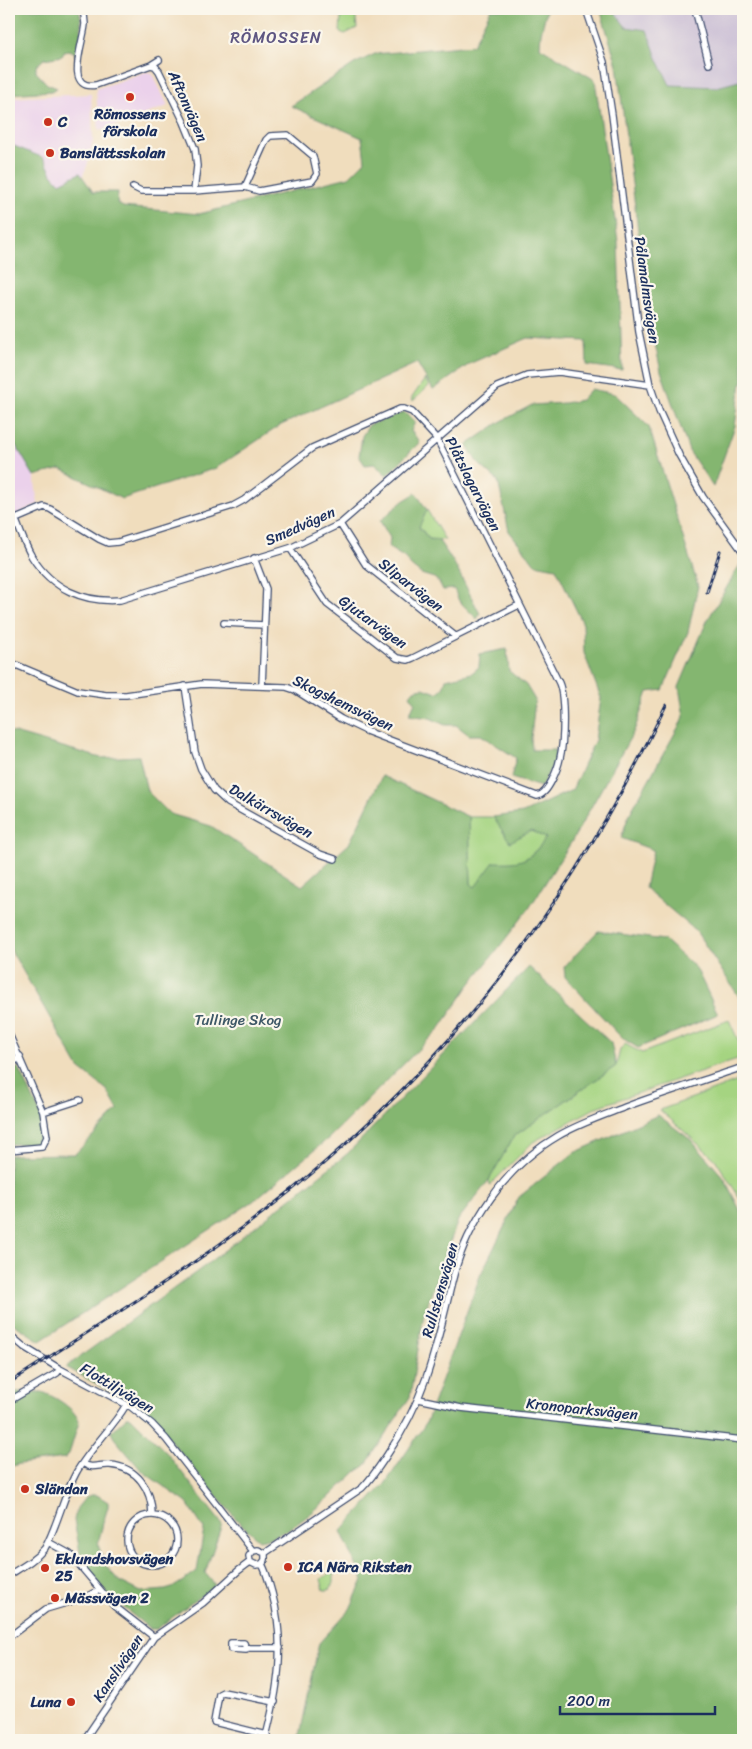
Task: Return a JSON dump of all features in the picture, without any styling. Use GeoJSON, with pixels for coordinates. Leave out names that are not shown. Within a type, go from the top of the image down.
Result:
{"type":"FeatureCollection","features":[{"type":"Feature","properties":{"kind":"street","name":"Aftonvägen"},"geometry":{"type":"LineString","coordinates":[[82,9],[85,25],[77,76],[84,85],[88,87],[96,85],[152,65],[159,60]]}},
{"type":"Feature","properties":{"kind":"street","name":"Pålamalmsvägen"},"geometry":{"type":"LineString","coordinates":[[586,9],[604,62],[639,332],[650,385],[659,411],[679,455],[704,496],[743,552]]}},
{"type":"Feature","properties":{"kind":"street"},"geometry":{"type":"LineString","coordinates":[[695,9],[709,64]]}},
{"type":"Feature","properties":{"kind":"street","name":"Aftonvägen"},"geometry":{"type":"LineString","coordinates":[[152,65],[158,70],[191,139],[197,166],[194,191]]}},
{"type":"Feature","properties":{"kind":"street"},"geometry":{"type":"LineString","coordinates":[[133,187],[140,191],[179,192],[245,187],[259,190],[312,181],[316,174],[313,156],[288,135],[270,136],[266,140],[245,187]]}},
{"type":"Feature","properties":{"kind":"street","name":"Smedvägen"},"geometry":{"type":"LineString","coordinates":[[15,518],[32,557],[42,570],[60,587],[91,600],[120,600],[290,548],[340,524],[497,387],[527,375],[559,372],[650,385]]}},
{"type":"Feature","properties":{"kind":"street","name":"Plåtslagarvägen"},"geometry":{"type":"LineString","coordinates":[[9,522],[44,507],[108,543],[118,542],[233,506],[244,500],[312,448],[400,409],[412,412],[436,439],[563,693],[560,758],[544,794]]}},
{"type":"Feature","properties":{"kind":"street","name":"Sliparvägen"},"geometry":{"type":"LineString","coordinates":[[340,524],[366,565],[455,636]]}},
{"type":"Feature","properties":{"kind":"street","name":"Gjutarvägen"},"geometry":{"type":"LineString","coordinates":[[290,548],[327,604],[397,658],[408,660],[414,658],[519,605]]}},
{"type":"Feature","properties":{"kind":"street"},"geometry":{"type":"LineString","coordinates":[[254,558],[266,589],[262,686]]}},
{"type":"Feature","properties":{"kind":"street"},"geometry":{"type":"LineString","coordinates":[[224,623],[264,625]]}},
{"type":"Feature","properties":{"kind":"street","name":"Skogshemsvägen"},"geometry":{"type":"LineString","coordinates":[[9,662],[59,684],[88,694],[118,696],[202,684],[286,687],[295,690],[342,719],[374,734],[534,796],[544,794]]}},
{"type":"Feature","properties":{"kind":"street","name":"Dalkärrsvägen"},"geometry":{"type":"LineString","coordinates":[[185,686],[195,752],[201,769],[214,790],[236,807],[320,854],[335,859]]}},
{"type":"Feature","properties":{"kind":"street"},"geometry":{"type":"LineString","coordinates":[[9,1034],[43,1112],[47,1140],[42,1147],[9,1150]]}},
{"type":"Feature","properties":{"kind":"street"},"geometry":{"type":"LineString","coordinates":[[9,1064],[20,1056]]}},
{"type":"Feature","properties":{"kind":"street","name":"Rullstensvägen"},"geometry":{"type":"LineString","coordinates":[[264,1553],[362,1488],[399,1438],[419,1399],[434,1357],[459,1258],[473,1226],[504,1182],[527,1158],[558,1136],[609,1113],[668,1091],[743,1067]]}},
{"type":"Feature","properties":{"kind":"street"},"geometry":{"type":"LineString","coordinates":[[43,1112],[80,1100]]}},
{"type":"Feature","properties":{"kind":"street","name":"Flottiljvägen"},"geometry":{"type":"LineString","coordinates":[[9,1334],[24,1347],[126,1405],[152,1424],[253,1551]]}},
{"type":"Feature","properties":{"kind":"street"},"geometry":{"type":"LineString","coordinates":[[9,1401],[57,1373],[60,1369]]}},
{"type":"Feature","properties":{"kind":"street","name":"Kronoparksvägen"},"geometry":{"type":"LineString","coordinates":[[419,1399],[461,1408],[743,1440]]}},
{"type":"Feature","properties":{"kind":"street"},"geometry":{"type":"LineString","coordinates":[[9,1575],[39,1555],[48,1542],[70,1487],[83,1463],[92,1448],[126,1405]]}},
{"type":"Feature","properties":{"kind":"street"},"geometry":{"type":"LineString","coordinates":[[83,1463],[91,1467],[115,1466],[132,1473],[145,1485],[152,1502],[152,1515]]}},
{"type":"Feature","properties":{"kind":"street"},"geometry":{"type":"LineString","coordinates":[[152,1515],[160,1515],[169,1521],[173,1526],[177,1540],[176,1548],[168,1560],[161,1564],[150,1565],[139,1562],[130,1554],[126,1537],[130,1525],[137,1519],[152,1515]]}},
{"type":"Feature","properties":{"kind":"street"},"geometry":{"type":"LineString","coordinates":[[48,1542],[75,1558],[114,1606],[154,1637]]}},
{"type":"Feature","properties":{"kind":"street"},"geometry":{"type":"LineString","coordinates":[[258,1550],[264,1553],[265,1559],[262,1564],[256,1565],[250,1562],[249,1556],[253,1551],[258,1550]]}},
{"type":"Feature","properties":{"kind":"street","name":"Kanslivägen"},"geometry":{"type":"LineString","coordinates":[[84,1740],[154,1637],[203,1602],[250,1562]]}},
{"type":"Feature","properties":{"kind":"street"},"geometry":{"type":"LineString","coordinates":[[262,1564],[275,1603],[280,1648],[275,1702],[266,1737],[214,1722],[218,1694],[223,1692],[275,1702]]}},
{"type":"Feature","properties":{"kind":"street"},"geometry":{"type":"LineString","coordinates":[[9,1637],[46,1609],[86,1597],[100,1590]]}},
{"type":"Feature","properties":{"kind":"street"},"geometry":{"type":"LineString","coordinates":[[246,1648],[280,1648]]}},
{"type":"Feature","properties":{"kind":"shaded area"},"geometry":{"type":"Polygon","coordinates":[[[612,9],[743,9],[743,80],[717,87],[670,85],[657,58],[647,30],[626,27],[612,9]]]}},
{"type":"Feature","properties":{"kind":"shaded area"},"geometry":{"type":"Polygon","coordinates":[[[146,72],[152,73],[168,106],[99,131],[96,89],[146,72]]]}},
{"type":"Feature","properties":{"kind":"shaded area","name":"Banslättsskolan"},"geometry":{"type":"Polygon","coordinates":[[[91,94],[93,140],[87,166],[81,179],[9,222],[9,98],[91,94]]]}},
{"type":"Feature","properties":{"kind":"shaded area"},"geometry":{"type":"Polygon","coordinates":[[[15,443],[34,476],[38,504],[9,517],[9,447],[15,443]]]}},
{"type":"Feature","properties":{"kind":"green space"},"geometry":{"type":"Polygon","coordinates":[[[9,9],[78,9],[81,26],[75,57],[74,52],[69,50],[65,51],[62,56],[44,59],[36,66],[36,72],[47,84],[57,88],[51,91],[9,94],[13,77],[9,72],[9,9]]]}},
{"type":"Feature","properties":{"kind":"green space"},"geometry":{"type":"Polygon","coordinates":[[[347,9],[355,11],[357,28],[345,34],[340,32],[342,16],[347,9]]]}},
{"type":"Feature","properties":{"kind":"green space"},"geometry":{"type":"Polygon","coordinates":[[[491,9],[547,9],[541,33],[540,47],[595,80],[618,241],[622,370],[587,365],[586,341],[528,338],[471,363],[433,390],[417,363],[281,425],[216,468],[122,499],[61,469],[34,476],[15,444],[9,447],[9,144],[44,158],[52,174],[60,183],[80,173],[93,192],[118,192],[117,203],[123,207],[199,214],[349,177],[365,161],[362,138],[291,106],[354,64],[375,54],[473,45],[491,9]]]}},
{"type":"Feature","properties":{"kind":"green space"},"geometry":{"type":"Polygon","coordinates":[[[600,9],[612,9],[626,27],[647,30],[657,58],[670,85],[717,87],[743,80],[743,382],[741,383],[735,426],[713,487],[689,451],[661,371],[649,317],[617,65],[600,9]]]}},
{"type":"Feature","properties":{"kind":"green space"},"geometry":{"type":"Polygon","coordinates":[[[425,379],[429,386],[413,401],[411,399],[425,379]]]}},
{"type":"Feature","properties":{"kind":"green space","name":"Tullinge Skog"},"geometry":{"type":"Polygon","coordinates":[[[591,389],[615,394],[649,427],[698,586],[688,632],[663,690],[648,692],[634,731],[572,841],[528,910],[468,987],[440,1028],[330,1137],[252,1202],[40,1341],[9,1321],[9,1155],[75,1154],[118,1110],[107,1090],[79,1068],[9,947],[9,734],[11,732],[101,758],[139,756],[147,791],[170,814],[211,826],[302,886],[349,844],[382,776],[469,817],[471,884],[475,887],[494,862],[519,861],[530,856],[546,838],[531,831],[510,842],[493,817],[523,813],[572,790],[595,740],[601,698],[584,653],[583,624],[556,568],[535,564],[509,531],[498,481],[477,462],[467,445],[500,422],[532,405],[581,400],[591,389]]]}},
{"type":"Feature","properties":{"kind":"green space"},"geometry":{"type":"Polygon","coordinates":[[[404,412],[415,422],[411,431],[420,442],[387,475],[374,464],[365,465],[359,456],[362,436],[369,425],[404,412]]]}},
{"type":"Feature","properties":{"kind":"green space"},"geometry":{"type":"Polygon","coordinates":[[[416,493],[427,510],[419,527],[429,539],[439,541],[454,563],[480,614],[477,619],[459,601],[454,589],[443,590],[439,582],[434,578],[421,574],[405,558],[389,548],[390,538],[380,521],[403,501],[416,493]]]}},
{"type":"Feature","properties":{"kind":"green space"},"geometry":{"type":"Polygon","coordinates":[[[427,510],[445,540],[429,539],[419,526],[427,510]]]}},
{"type":"Feature","properties":{"kind":"green space"},"geometry":{"type":"Polygon","coordinates":[[[741,563],[743,568],[743,1003],[696,931],[645,888],[653,850],[621,838],[629,815],[684,717],[679,687],[707,621],[741,563]]]}},
{"type":"Feature","properties":{"kind":"green space"},"geometry":{"type":"Polygon","coordinates":[[[507,649],[509,671],[526,685],[535,700],[531,738],[532,750],[555,750],[555,760],[541,787],[511,778],[516,758],[481,735],[469,735],[456,725],[445,725],[430,718],[409,715],[415,702],[410,695],[414,690],[423,688],[437,693],[443,688],[446,679],[472,673],[479,667],[480,654],[507,649]]]}},
{"type":"Feature","properties":{"kind":"green space"},"geometry":{"type":"Polygon","coordinates":[[[469,817],[493,817],[510,841],[531,831],[547,838],[534,852],[524,859],[494,863],[475,888],[471,885],[469,817]]]}},
{"type":"Feature","properties":{"kind":"green space"},"geometry":{"type":"Polygon","coordinates":[[[598,931],[664,940],[696,968],[718,1014],[638,1048],[622,1038],[565,977],[564,967],[598,931]]]}},
{"type":"Feature","properties":{"kind":"green space"},"geometry":{"type":"Polygon","coordinates":[[[529,967],[611,1043],[616,1066],[514,1136],[489,1180],[458,1220],[424,1314],[410,1397],[365,1466],[357,1471],[312,1513],[286,1530],[272,1537],[259,1540],[238,1521],[152,1419],[125,1400],[66,1367],[202,1268],[347,1154],[529,967]]]}},
{"type":"Feature","properties":{"kind":"green space"},"geometry":{"type":"Polygon","coordinates":[[[729,1020],[743,1051],[743,1057],[597,1107],[533,1142],[490,1185],[489,1180],[514,1136],[616,1066],[620,1050],[625,1044],[642,1053],[729,1020]]]}},
{"type":"Feature","properties":{"kind":"green space"},"geometry":{"type":"Polygon","coordinates":[[[19,1068],[40,1113],[43,1137],[38,1144],[9,1144],[9,1069],[19,1068]]]}},
{"type":"Feature","properties":{"kind":"green space"},"geometry":{"type":"Polygon","coordinates":[[[743,1079],[743,1203],[715,1159],[660,1110],[743,1079]]]}},
{"type":"Feature","properties":{"kind":"green space"},"geometry":{"type":"Polygon","coordinates":[[[658,1115],[691,1140],[724,1178],[743,1216],[743,1740],[299,1740],[319,1643],[350,1609],[363,1580],[341,1531],[385,1484],[426,1423],[480,1276],[519,1197],[574,1153],[658,1115]]]}},
{"type":"Feature","properties":{"kind":"green space"},"geometry":{"type":"Polygon","coordinates":[[[12,1392],[42,1392],[58,1400],[74,1412],[79,1422],[69,1454],[65,1458],[9,1467],[9,1394],[12,1392]]]}},
{"type":"Feature","properties":{"kind":"green space"},"geometry":{"type":"Polygon","coordinates":[[[127,1417],[131,1417],[166,1452],[222,1524],[205,1573],[215,1585],[157,1629],[150,1629],[107,1594],[81,1558],[74,1520],[77,1508],[90,1495],[97,1495],[108,1502],[98,1545],[106,1566],[119,1581],[141,1592],[172,1588],[197,1571],[204,1529],[187,1503],[142,1471],[114,1438],[111,1432],[127,1417]]]}},
{"type":"Feature","properties":{"kind":"green space"},"geometry":{"type":"Polygon","coordinates":[[[334,1571],[334,1583],[329,1590],[324,1590],[321,1579],[334,1571]]]}},
{"type":"Feature","properties":{"kind":"railway"},"geometry":{"type":"LineString","coordinates":[[707,592],[720,551]]}},
{"type":"Feature","properties":{"kind":"railway"},"geometry":{"type":"LineString","coordinates":[[9,1383],[234,1234],[330,1158],[390,1103],[445,1044],[496,982],[544,918],[588,850],[628,779],[666,705]]}},
{"type":"Feature","properties":{"kind":"place","name":"Römossens förskola"},"geometry":{"type":"Point","coordinates":[130,97]}},
{"type":"Feature","properties":{"kind":"place","name":"C"},"geometry":{"type":"Point","coordinates":[48,122]}},
{"type":"Feature","properties":{"kind":"place","name":"Banslättsskolan"},"geometry":{"type":"Point","coordinates":[50,153]}},
{"type":"Feature","properties":{"kind":"place","name":"Sländan"},"geometry":{"type":"Point","coordinates":[25,1489]}},
{"type":"Feature","properties":{"kind":"place","name":"ICA Nära Riksten"},"geometry":{"type":"Point","coordinates":[288,1567]}},
{"type":"Feature","properties":{"kind":"place","name":"Eklundshovsvägen 25"},"geometry":{"type":"Point","coordinates":[45,1568]}},
{"type":"Feature","properties":{"kind":"place","name":"Mässvägen 2"},"geometry":{"type":"Point","coordinates":[55,1598]}},
{"type":"Feature","properties":{"kind":"place","name":"Luna"},"geometry":{"type":"Point","coordinates":[71,1702]}},
{"type":"Feature","properties":{"kind":"district","name":"RÖMOSSEN"},"geometry":{"type":"Point","coordinates":[276,37]}}]}
